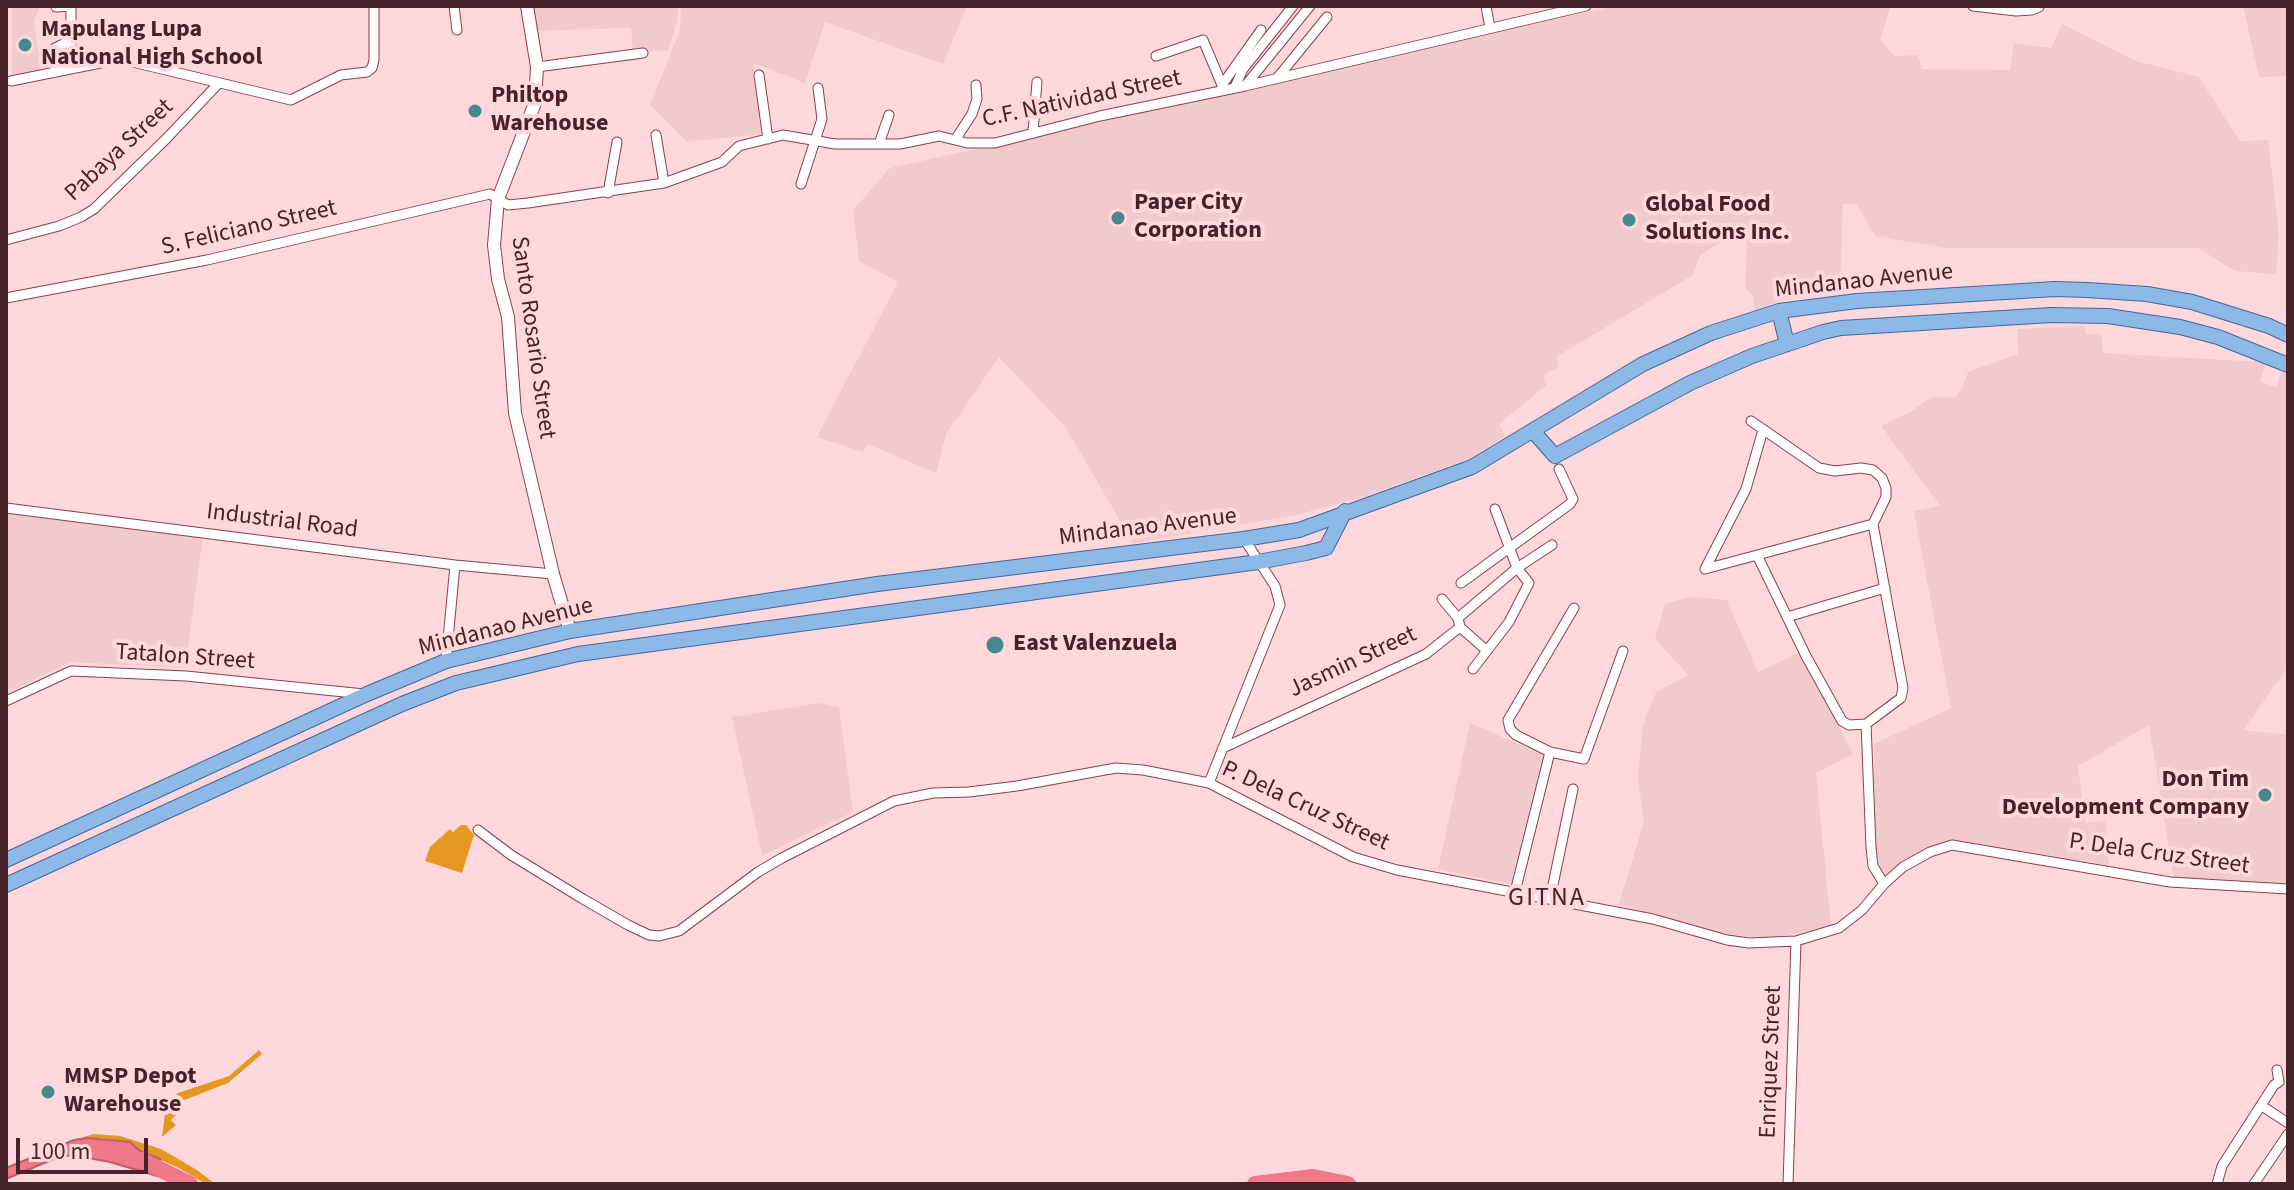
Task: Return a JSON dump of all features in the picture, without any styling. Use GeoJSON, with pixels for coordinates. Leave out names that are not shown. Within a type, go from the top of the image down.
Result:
{"type":"FeatureCollection","features":[{"type":"Feature","properties":{"kind":"main road","name":"Mindanao Avenue"},"geometry":{"type":"LineString","coordinates":[[6,860],[367,694],[446,661],[570,631],[804,595],[1299,530],[1472,467],[1643,364],[1711,333],[1779,311],[1847,301],[2055,289],[2087,290],[2147,294],[2192,302],[2288,335]]}},
{"type":"Feature","properties":{"kind":"main road"},"geometry":{"type":"LineString","coordinates":[[1779,311],[1787,344]]}},
{"type":"Feature","properties":{"kind":"main road","name":"Mindanao Avenue"},"geometry":{"type":"LineString","coordinates":[[1557,462],[1690,383],[1752,356],[1841,328],[2094,315],[2180,327],[2218,337],[2288,365]]}},
{"type":"Feature","properties":{"kind":"main road"},"geometry":{"type":"LineString","coordinates":[[1533,431],[1557,462]]}},
{"type":"Feature","properties":{"kind":"main road","name":"Mindanao Avenue"},"geometry":{"type":"LineString","coordinates":[[6,885],[402,704],[456,683],[578,654],[1258,562],[1326,548],[1345,511]]}},
{"type":"Feature","properties":{"kind":"main road"},"geometry":{"type":"LineString","coordinates":[[1116,555],[1119,580]]}},
{"type":"Feature","properties":{"kind":"main road"},"geometry":{"type":"LineString","coordinates":[[804,595],[808,621]]}},
{"type":"Feature","properties":{"kind":"street"},"geometry":{"type":"LineString","coordinates":[[55,48],[71,45],[71,6],[56,7]]}},
{"type":"Feature","properties":{"kind":"street"},"geometry":{"type":"LineString","coordinates":[[11,81],[120,59],[288,101],[341,75],[367,72],[374,60],[374,6]]}},
{"type":"Feature","properties":{"kind":"street"},"geometry":{"type":"LineString","coordinates":[[454,6],[457,30]]}},
{"type":"Feature","properties":{"kind":"street","name":"Santo Rosario Street"},"geometry":{"type":"LineString","coordinates":[[527,6],[537,67],[534,106],[498,199],[494,245],[498,279],[508,317],[515,413],[553,574],[570,631]]}},
{"type":"Feature","properties":{"kind":"street"},"geometry":{"type":"LineString","coordinates":[[1240,86],[1243,69],[1293,6]]}},
{"type":"Feature","properties":{"kind":"street"},"geometry":{"type":"LineString","coordinates":[[1240,86],[1310,6]]}},
{"type":"Feature","properties":{"kind":"street"},"geometry":{"type":"LineString","coordinates":[[1486,6],[1490,28]]}},
{"type":"Feature","properties":{"kind":"street"},"geometry":{"type":"LineString","coordinates":[[1973,6],[2010,11],[2039,7]]}},
{"type":"Feature","properties":{"kind":"street","name":"C.F. Natividad Street"},"geometry":{"type":"LineString","coordinates":[[498,199],[508,205],[664,183],[722,162],[739,146],[783,135],[835,144],[910,143],[939,136],[980,144],[1580,7]]}},
{"type":"Feature","properties":{"kind":"street"},"geometry":{"type":"LineString","coordinates":[[1278,77],[1327,17]]}},
{"type":"Feature","properties":{"kind":"street"},"geometry":{"type":"LineString","coordinates":[[1222,88],[1261,30]]}},
{"type":"Feature","properties":{"kind":"street"},"geometry":{"type":"LineString","coordinates":[[1156,56],[1203,40],[1222,88]]}},
{"type":"Feature","properties":{"kind":"street"},"geometry":{"type":"LineString","coordinates":[[537,67],[643,53]]}},
{"type":"Feature","properties":{"kind":"street"},"geometry":{"type":"LineString","coordinates":[[759,75],[768,139]]}},
{"type":"Feature","properties":{"kind":"street"},"geometry":{"type":"LineString","coordinates":[[1033,132],[1037,82]]}},
{"type":"Feature","properties":{"kind":"street","name":"Pabaya Street"},"geometry":{"type":"LineString","coordinates":[[6,240],[59,226],[94,209],[218,84]]}},
{"type":"Feature","properties":{"kind":"street"},"geometry":{"type":"LineString","coordinates":[[955,140],[972,114],[977,99],[976,85]]}},
{"type":"Feature","properties":{"kind":"street"},"geometry":{"type":"LineString","coordinates":[[801,184],[823,115],[818,88]]}},
{"type":"Feature","properties":{"kind":"street"},"geometry":{"type":"LineString","coordinates":[[879,144],[889,115]]}},
{"type":"Feature","properties":{"kind":"street"},"geometry":{"type":"LineString","coordinates":[[656,135],[664,183]]}},
{"type":"Feature","properties":{"kind":"street"},"geometry":{"type":"LineString","coordinates":[[608,193],[617,142]]}},
{"type":"Feature","properties":{"kind":"street","name":"S. Feliciano Street"},"geometry":{"type":"LineString","coordinates":[[6,298],[207,260],[490,194],[498,199]]}},
{"type":"Feature","properties":{"kind":"street"},"geometry":{"type":"LineString","coordinates":[[1751,421],[1827,471],[1861,468],[1873,470],[1882,478],[1886,497],[1873,524],[1903,688],[1901,698],[1866,724],[1849,725],[1837,714],[1757,555]]}},
{"type":"Feature","properties":{"kind":"street"},"geometry":{"type":"LineString","coordinates":[[1763,430],[1746,489],[1705,569],[1873,524]]}},
{"type":"Feature","properties":{"kind":"street"},"geometry":{"type":"LineString","coordinates":[[1461,583],[1570,504],[1573,499],[1557,462]]}},
{"type":"Feature","properties":{"kind":"street","name":"Industrial Road"},"geometry":{"type":"LineString","coordinates":[[6,508],[455,565],[553,574]]}},
{"type":"Feature","properties":{"kind":"street"},"geometry":{"type":"LineString","coordinates":[[1473,669],[1509,622],[1529,583],[1517,568],[1495,509]]}},
{"type":"Feature","properties":{"kind":"street"},"geometry":{"type":"LineString","coordinates":[[1209,783],[1280,605],[1275,586],[1244,539]]}},
{"type":"Feature","properties":{"kind":"street","name":"Jasmin Street"},"geometry":{"type":"LineString","coordinates":[[1225,747],[1426,654],[1517,568],[1552,545]]}},
{"type":"Feature","properties":{"kind":"street"},"geometry":{"type":"LineString","coordinates":[[446,661],[455,565]]}},
{"type":"Feature","properties":{"kind":"street"},"geometry":{"type":"LineString","coordinates":[[1787,617],[1885,588]]}},
{"type":"Feature","properties":{"kind":"street"},"geometry":{"type":"LineString","coordinates":[[1442,599],[1459,623],[1487,651]]}},
{"type":"Feature","properties":{"kind":"street"},"geometry":{"type":"LineString","coordinates":[[1574,608],[1508,720],[1510,729],[1516,735],[1550,752],[1573,759],[1585,758],[1623,651]]}},
{"type":"Feature","properties":{"kind":"street","name":"Tatalon Street"},"geometry":{"type":"LineString","coordinates":[[6,701],[71,671],[186,676],[367,694]]}},
{"type":"Feature","properties":{"kind":"street"},"geometry":{"type":"LineString","coordinates":[[1866,724],[1873,866],[1884,884]]}},
{"type":"Feature","properties":{"kind":"street"},"geometry":{"type":"LineString","coordinates":[[1515,892],[1550,752]]}},
{"type":"Feature","properties":{"kind":"street","name":"P. Dela Cruz Street"},"geometry":{"type":"LineString","coordinates":[[478,830],[511,855],[583,899],[628,925],[649,935],[659,936],[679,931],[770,865],[894,801],[933,793],[1017,786],[1116,768],[1209,783],[1353,857],[1397,870],[1653,919],[1727,940],[1749,943],[1796,941],[1839,928],[1915,859],[1952,845],[2170,882],[2288,889]]}},
{"type":"Feature","properties":{"kind":"street"},"geometry":{"type":"LineString","coordinates":[[1550,899],[1573,789]]}},
{"type":"Feature","properties":{"kind":"street","name":"Enriquez Street"},"geometry":{"type":"LineString","coordinates":[[1788,1184],[1796,941]]}},
{"type":"Feature","properties":{"kind":"street"},"geometry":{"type":"LineString","coordinates":[[2217,1184],[2222,1166],[2274,1085],[2284,1083],[2277,1070]]}},
{"type":"Feature","properties":{"kind":"street"},"geometry":{"type":"LineString","coordinates":[[2262,1106],[2288,1123]]}},
{"type":"Feature","properties":{"kind":"street"},"geometry":{"type":"LineString","coordinates":[[2254,1184],[2288,1134]]}},
{"type":"Feature","properties":{"kind":"shaded area","name":"Mapulang Lupa National High School"},"geometry":{"type":"Polygon","coordinates":[[[12,6],[40,6],[34,21],[41,69],[12,75],[12,6]]]}},
{"type":"Feature","properties":{"kind":"shaded area"},"geometry":{"type":"Polygon","coordinates":[[[532,6],[679,6],[668,50],[633,53],[631,28],[535,31],[532,6]]]}},
{"type":"Feature","properties":{"kind":"shaded area"},"geometry":{"type":"Polygon","coordinates":[[[681,6],[967,6],[943,64],[825,22],[805,83],[753,63],[763,134],[687,142],[650,105],[680,31],[681,6]]]}},
{"type":"Feature","properties":{"kind":"shaded area"},"geometry":{"type":"Polygon","coordinates":[[[1615,6],[1891,6],[1880,39],[1894,56],[1918,55],[1922,69],[2010,70],[2014,43],[2051,48],[2062,24],[2136,61],[2199,77],[2240,141],[2268,140],[2279,234],[2276,274],[2235,271],[2198,248],[1945,248],[1875,236],[1856,204],[1843,204],[1840,288],[1782,300],[1755,311],[1753,296],[1745,288],[1747,244],[1740,228],[1700,256],[1693,275],[1556,357],[1559,366],[1543,376],[1547,385],[1499,424],[1505,436],[1468,459],[1360,498],[1296,515],[1133,543],[1066,428],[999,357],[946,434],[936,473],[868,444],[863,452],[817,437],[898,282],[859,261],[853,210],[890,168],[1615,6]]]}},
{"type":"Feature","properties":{"kind":"shaded area"},"geometry":{"type":"Polygon","coordinates":[[[2243,6],[2288,6],[2288,76],[2259,77],[2243,6]]]}},
{"type":"Feature","properties":{"kind":"shaded area"},"geometry":{"type":"Polygon","coordinates":[[[2085,326],[2086,334],[2102,335],[2103,353],[2260,362],[2265,365],[2260,382],[2277,387],[2281,372],[2288,375],[2288,666],[2244,730],[2288,735],[2288,885],[2174,881],[2149,725],[2078,766],[2085,823],[2106,821],[2109,865],[1960,841],[1916,855],[1884,875],[1875,855],[1874,744],[1951,708],[1914,511],[1940,506],[1881,426],[1932,397],[1956,397],[1968,372],[2018,354],[2017,329],[2085,326]]]}},
{"type":"Feature","properties":{"kind":"shaded area"},"geometry":{"type":"Polygon","coordinates":[[[6,512],[203,537],[185,668],[71,662],[6,693],[6,512]]]}},
{"type":"Feature","properties":{"kind":"shaded area"},"geometry":{"type":"Polygon","coordinates":[[[1691,597],[1727,600],[1758,672],[1801,652],[1853,754],[1816,773],[1831,926],[1768,939],[1725,934],[1619,904],[1644,822],[1638,779],[1643,724],[1656,692],[1688,675],[1655,639],[1665,604],[1691,597]]]}},
{"type":"Feature","properties":{"kind":"shaded area"},"geometry":{"type":"Polygon","coordinates":[[[818,703],[839,707],[853,812],[762,856],[732,717],[818,703]]]}},
{"type":"Feature","properties":{"kind":"shaded area"},"geometry":{"type":"Polygon","coordinates":[[[1470,723],[1544,755],[1515,885],[1438,869],[1470,723]]]}},
{"type":"Feature","properties":{"kind":"shaded area"},"geometry":{"type":"Polygon","coordinates":[[[466,825],[474,835],[462,873],[425,861],[430,847],[450,829],[453,832],[466,825]]]}},
{"type":"Feature","properties":{"kind":"shaded area"},"geometry":{"type":"Polygon","coordinates":[[[259,1050],[262,1054],[228,1083],[169,1106],[176,1115],[171,1120],[176,1125],[162,1137],[166,1105],[178,1093],[229,1076],[259,1050]]]}},
{"type":"Feature","properties":{"kind":"shaded area"},"geometry":{"type":"Polygon","coordinates":[[[94,1134],[120,1136],[161,1149],[215,1184],[206,1184],[140,1151],[130,1142],[99,1138],[74,1140],[94,1134]]]}},
{"type":"Feature","properties":{"kind":"shaded area"},"geometry":{"type":"Polygon","coordinates":[[[87,1138],[130,1142],[140,1151],[160,1159],[157,1176],[72,1155],[56,1158],[6,1179],[6,1168],[74,1140],[87,1138]]]}},
{"type":"Feature","properties":{"kind":"waterway"},"geometry":{"type":"LineString","coordinates":[[141,1160],[190,1184]]}},
{"type":"Feature","properties":{"kind":"waterway"},"geometry":{"type":"LineString","coordinates":[[1255,1184],[1313,1177],[1348,1184]]}},
{"type":"Feature","properties":{"kind":"place","name":"Mapulang Lupa National High School"},"geometry":{"type":"Point","coordinates":[25,45]}},
{"type":"Feature","properties":{"kind":"place","name":"Philtop Warehouse"},"geometry":{"type":"Point","coordinates":[475,111]}},
{"type":"Feature","properties":{"kind":"place","name":"Paper City Corporation"},"geometry":{"type":"Point","coordinates":[1118,218]}},
{"type":"Feature","properties":{"kind":"place","name":"Global Food Solutions Inc."},"geometry":{"type":"Point","coordinates":[1629,220]}},
{"type":"Feature","properties":{"kind":"place","name":"East Valenzuela"},"geometry":{"type":"Point","coordinates":[995,645]}},
{"type":"Feature","properties":{"kind":"place","name":"Don Tim Development Company"},"geometry":{"type":"Point","coordinates":[2265,795]}},
{"type":"Feature","properties":{"kind":"place","name":"MMSP Depot Warehouse"},"geometry":{"type":"Point","coordinates":[48,1092]}},
{"type":"Feature","properties":{"kind":"district","name":"GITNA"},"geometry":{"type":"Point","coordinates":[1547,899]}}]}
